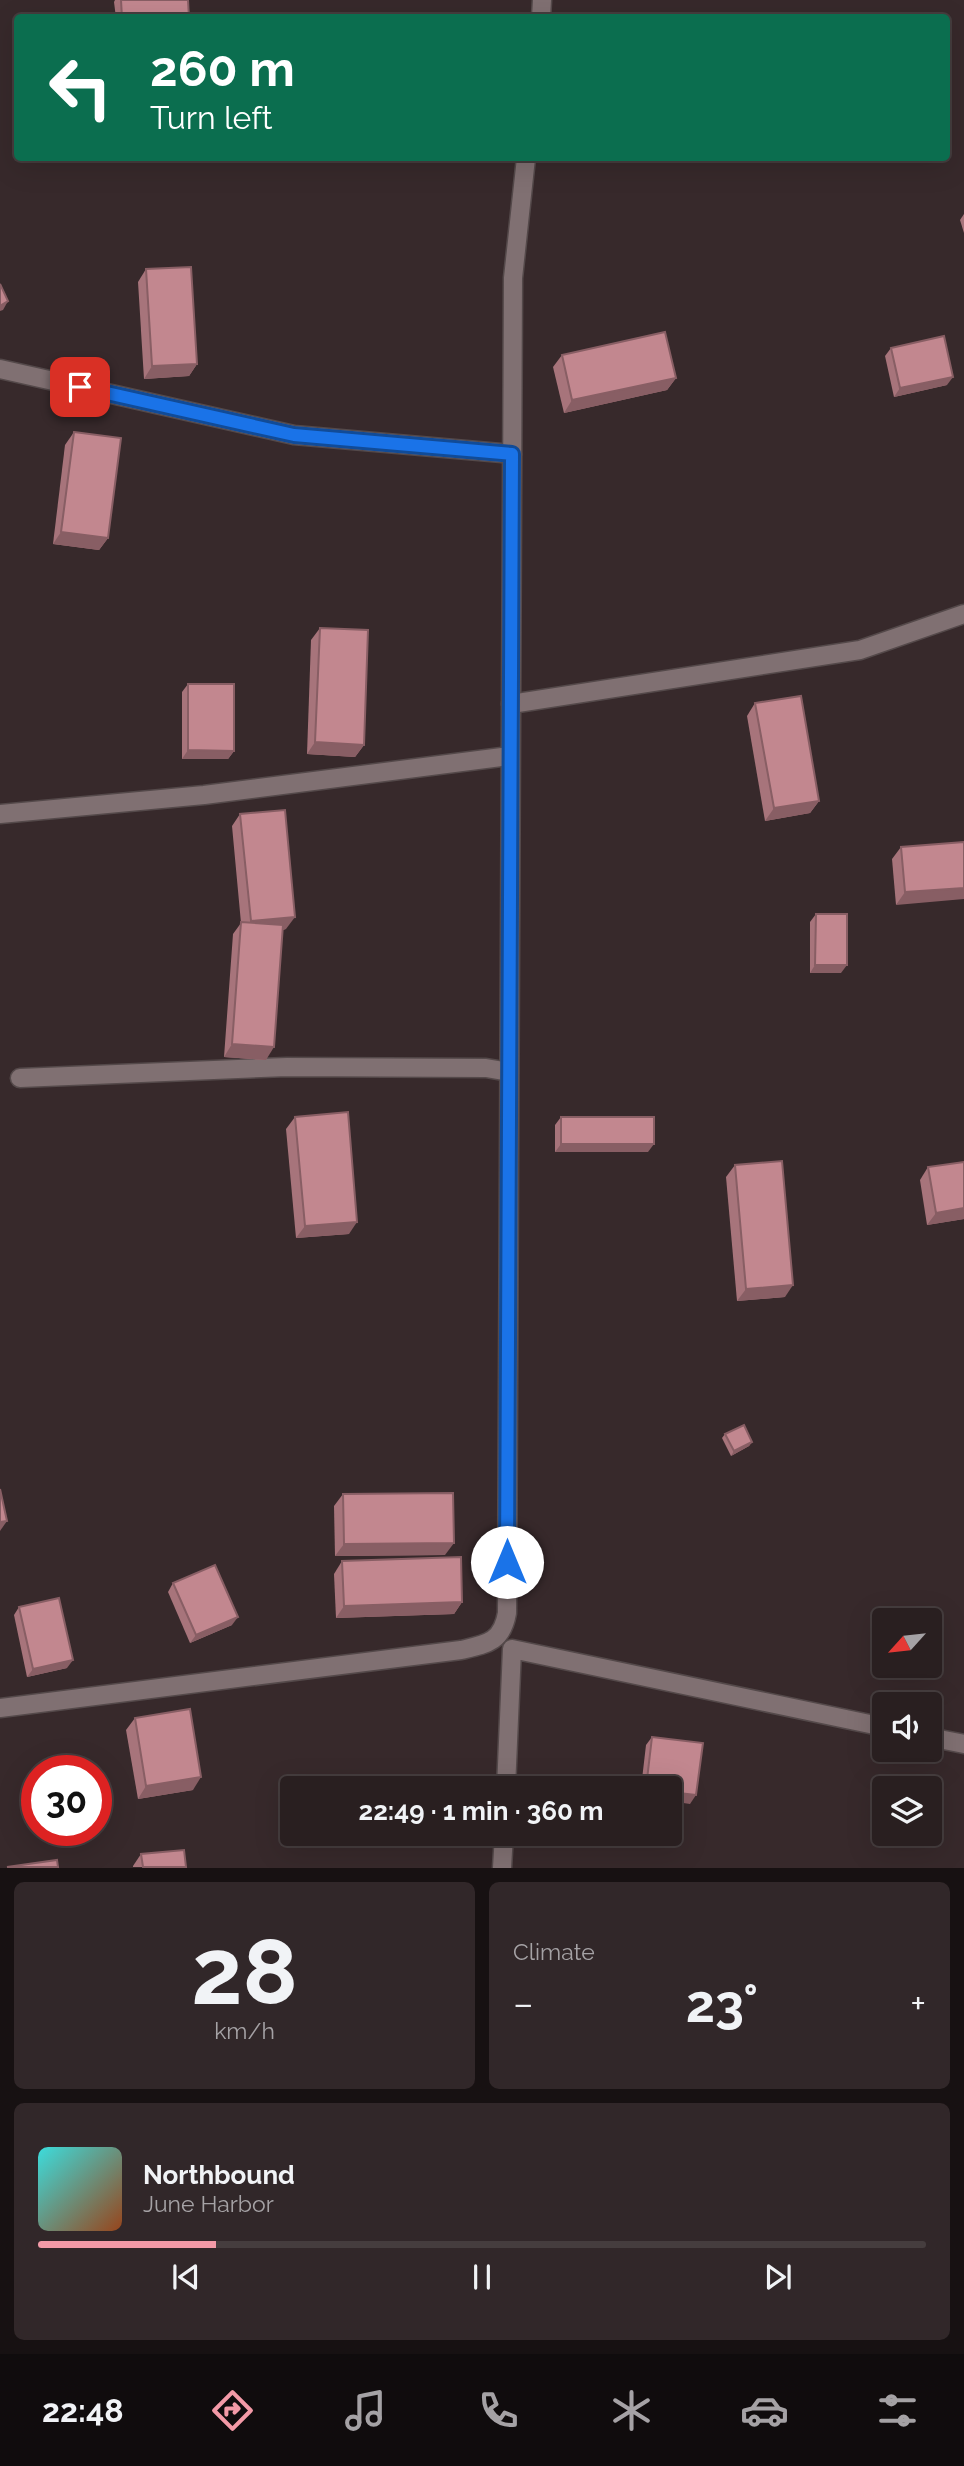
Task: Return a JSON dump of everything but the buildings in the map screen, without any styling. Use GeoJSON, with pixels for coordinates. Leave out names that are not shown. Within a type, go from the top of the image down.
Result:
{"type":"FeatureCollection","features":[{"type":"Feature","properties":{"kind":"street"},"geometry":{"type":"LineString","coordinates":[[0,1709],[461,1650],[489,1643],[504,1628],[507,1613],[513,278],[526,161]]}},
{"type":"Feature","properties":{"kind":"street"},"geometry":{"type":"LineString","coordinates":[[0,369],[294,435],[512,454]]}},
{"type":"Feature","properties":{"kind":"street"},"geometry":{"type":"LineString","coordinates":[[510,704],[860,650],[964,614]]}},
{"type":"Feature","properties":{"kind":"street"},"geometry":{"type":"LineString","coordinates":[[0,814],[204,795],[510,756]]}},
{"type":"Feature","properties":{"kind":"street"},"geometry":{"type":"LineString","coordinates":[[20,1078],[287,1067],[486,1068],[509,1072]]}},
{"type":"Feature","properties":{"kind":"street"},"geometry":{"type":"LineString","coordinates":[[507,1776],[513,1649],[872,1724]]}},
{"type":"Feature","properties":{"kind":"street"},"geometry":{"type":"LineString","coordinates":[[942,1740],[964,1744]]}},
{"type":"Feature","properties":{"kind":"street"},"geometry":{"type":"LineString","coordinates":[[502,1867],[503,1846]]}},
{"type":"Feature","properties":{"kind":"route"},"geometry":{"type":"LineString","coordinates":[[80,387],[294,435],[512,454],[507,1562]]}}]}
